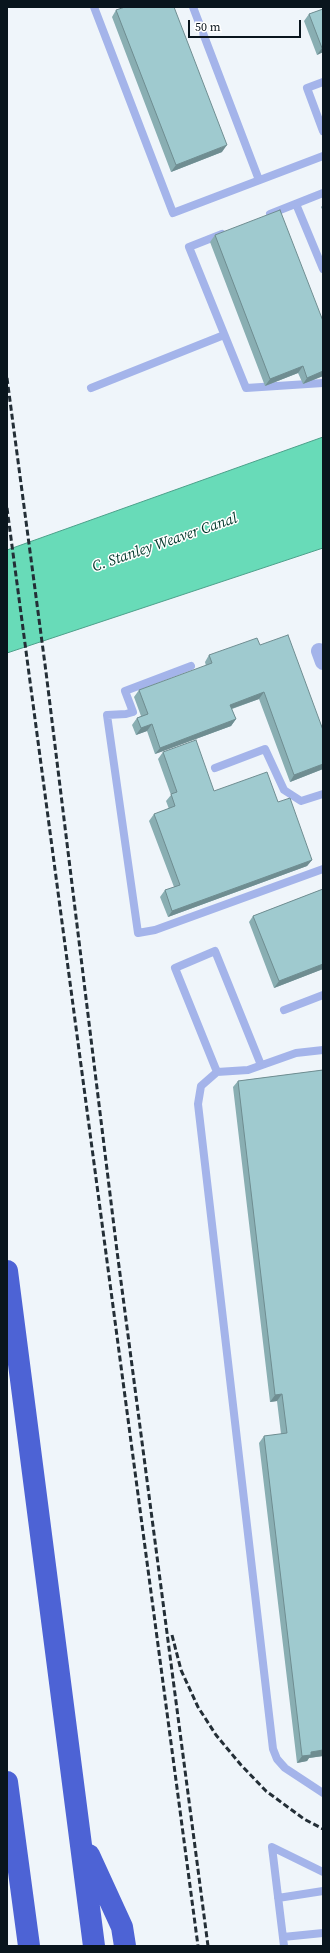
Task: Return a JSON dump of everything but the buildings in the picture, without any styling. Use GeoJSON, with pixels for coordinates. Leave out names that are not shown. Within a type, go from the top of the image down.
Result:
{"type":"FeatureCollection","features":[{"type":"Feature","properties":{"kind":"highway"},"geometry":{"type":"LineString","coordinates":[[7,1271],[94,1946]]}},
{"type":"Feature","properties":{"kind":"highway"},"geometry":{"type":"LineString","coordinates":[[7,1782],[29,1946]]}},
{"type":"Feature","properties":{"kind":"highway"},"geometry":{"type":"LineString","coordinates":[[79,1834],[122,1927],[125,1946]]}},
{"type":"Feature","properties":{"kind":"lane"},"geometry":{"type":"LineString","coordinates":[[94,7],[173,213],[323,156]]}},
{"type":"Feature","properties":{"kind":"lane"},"geometry":{"type":"LineString","coordinates":[[193,7],[259,180]]}},
{"type":"Feature","properties":{"kind":"lane"},"geometry":{"type":"LineString","coordinates":[[323,82],[307,88],[323,131]]}},
{"type":"Feature","properties":{"kind":"lane"},"geometry":{"type":"LineString","coordinates":[[260,218],[323,193]]}},
{"type":"Feature","properties":{"kind":"lane"},"geometry":{"type":"LineString","coordinates":[[296,204],[323,269]]}},
{"type":"Feature","properties":{"kind":"lane"},"geometry":{"type":"LineString","coordinates":[[231,230],[188,247],[246,388],[323,384]]}},
{"type":"Feature","properties":{"kind":"lane"},"geometry":{"type":"LineString","coordinates":[[91,388],[224,335]]}},
{"type":"Feature","properties":{"kind":"lane"},"geometry":{"type":"LineString","coordinates":[[191,666],[125,691],[133,712],[107,715],[138,933],[155,930],[323,869]]}},
{"type":"Feature","properties":{"kind":"lane"},"geometry":{"type":"LineString","coordinates":[[215,768],[265,749],[284,790],[301,801],[323,794]]}},
{"type":"Feature","properties":{"kind":"lane"},"geometry":{"type":"LineString","coordinates":[[217,1072],[175,968],[215,951],[261,1065]]}},
{"type":"Feature","properties":{"kind":"lane"},"geometry":{"type":"LineString","coordinates":[[284,1010],[323,995]]}},
{"type":"Feature","properties":{"kind":"lane"},"geometry":{"type":"LineString","coordinates":[[323,1050],[296,1053],[248,1070],[217,1072],[201,1086],[198,1104],[273,1749],[277,1759],[285,1768],[323,1793]]}},
{"type":"Feature","properties":{"kind":"lane"},"geometry":{"type":"LineString","coordinates":[[313,1787],[323,1786]]}},
{"type":"Feature","properties":{"kind":"lane"},"geometry":{"type":"LineString","coordinates":[[284,1946],[272,1847],[323,1872]]}},
{"type":"Feature","properties":{"kind":"lane"},"geometry":{"type":"LineString","coordinates":[[278,1898],[323,1891]]}},
{"type":"Feature","properties":{"kind":"lane"},"geometry":{"type":"LineString","coordinates":[[283,1937],[323,1933]]}},
{"type":"Feature","properties":{"kind":"water","name":"C. Stanley Weaver Canal"},"geometry":{"type":"Polygon","coordinates":[[[323,437],[323,548],[7,653],[7,550],[323,437]]]}},
{"type":"Feature","properties":{"kind":"railway"},"geometry":{"type":"LineString","coordinates":[[7,378],[46,672],[117,1251],[208,1946]]}},
{"type":"Feature","properties":{"kind":"railway"},"geometry":{"type":"LineString","coordinates":[[7,508],[198,1946]]}},
{"type":"Feature","properties":{"kind":"railway"},"geometry":{"type":"LineString","coordinates":[[172,1635],[181,1670],[198,1707],[216,1735],[241,1765],[266,1791],[304,1819],[323,1829]]}}]}
